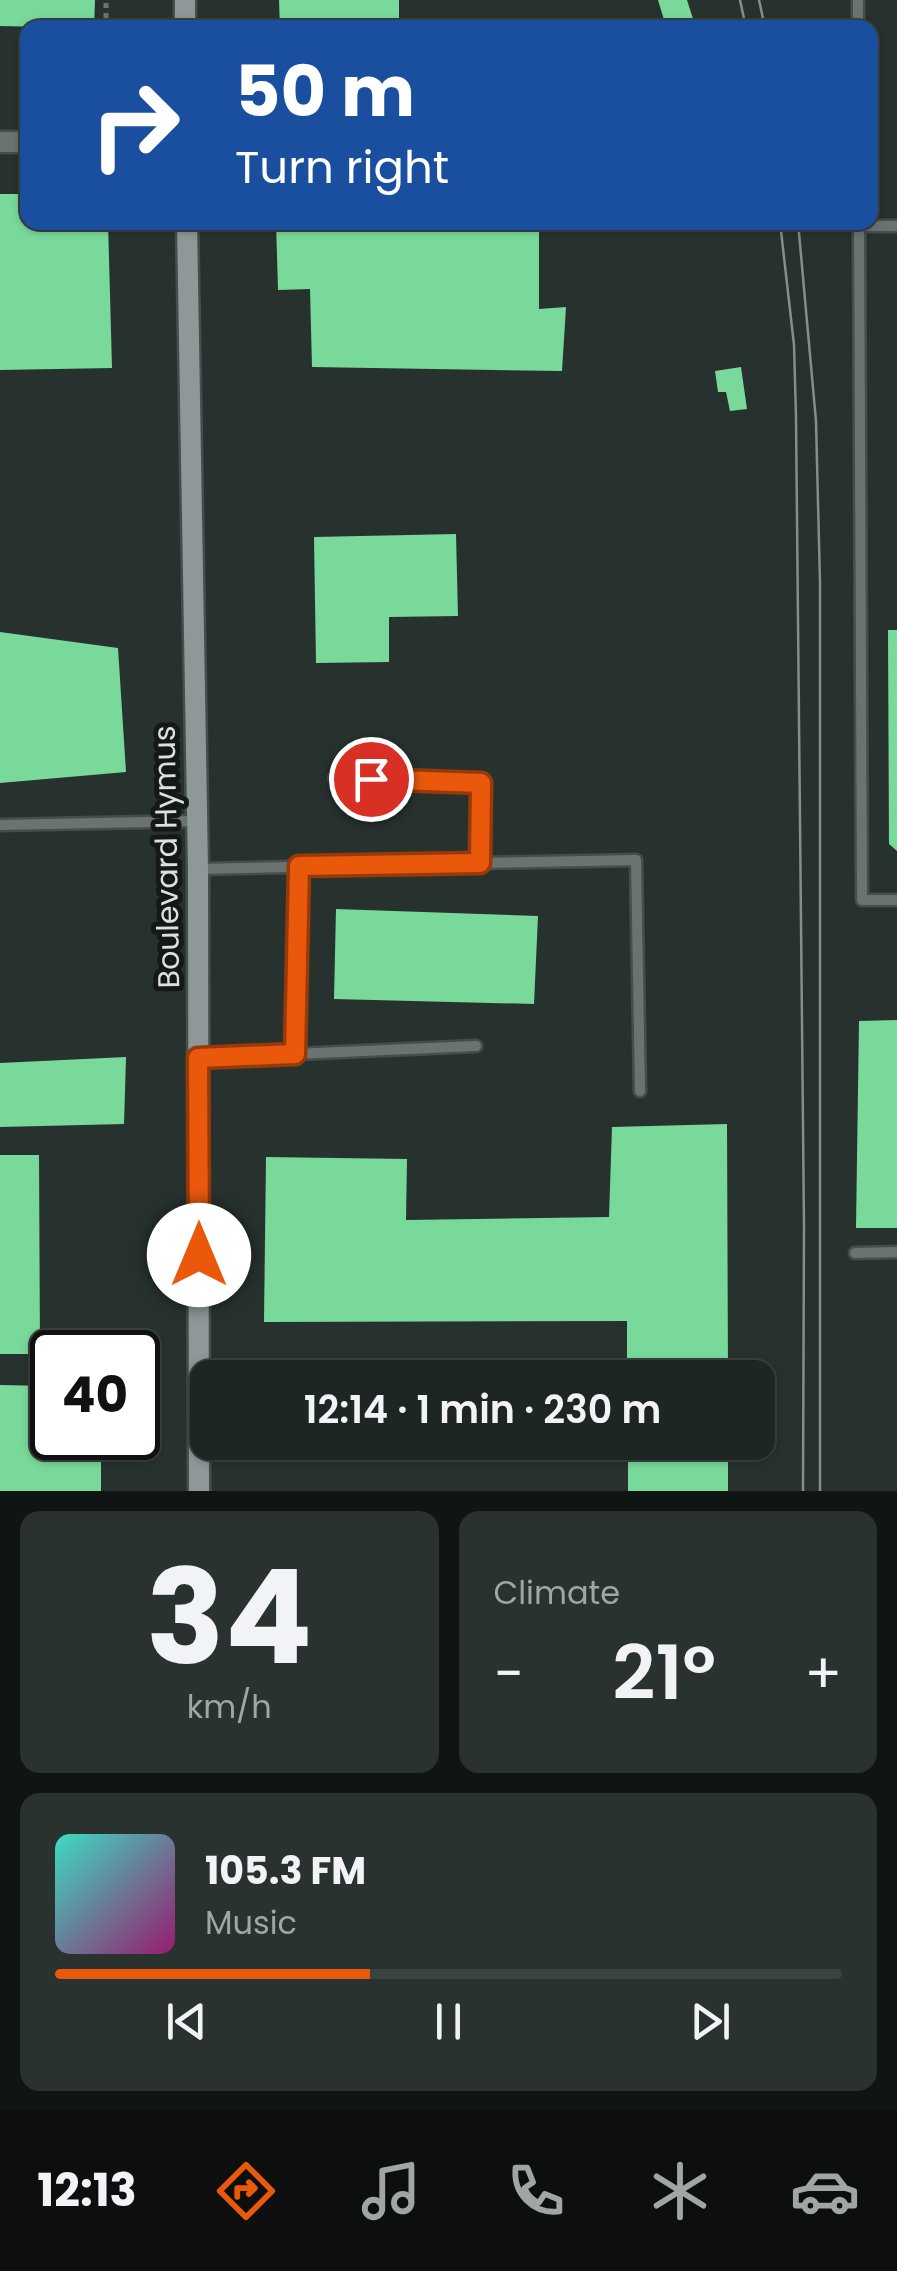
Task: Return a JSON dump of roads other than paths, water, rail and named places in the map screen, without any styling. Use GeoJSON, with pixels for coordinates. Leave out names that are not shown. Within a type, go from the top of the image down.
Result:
{"type":"FeatureCollection","features":[{"type":"Feature","properties":{"kind":"street","name":"Boulevard Hymus"},"geometry":{"type":"LineString","coordinates":[[187,230],[198,869],[199,1491]]}},
{"type":"Feature","properties":{"kind":"lane"},"geometry":{"type":"LineString","coordinates":[[859,230],[862,900],[897,900]]}},
{"type":"Feature","properties":{"kind":"lane"},"geometry":{"type":"LineString","coordinates":[[334,778],[481,783],[480,863]]}},
{"type":"Feature","properties":{"kind":"lane"},"geometry":{"type":"LineString","coordinates":[[0,825],[197,821]]}},
{"type":"Feature","properties":{"kind":"lane"},"geometry":{"type":"LineString","coordinates":[[198,869],[636,860],[640,1091]]}},
{"type":"Feature","properties":{"kind":"lane"},"geometry":{"type":"LineString","coordinates":[[295,1054],[299,866]]}},
{"type":"Feature","properties":{"kind":"lane"},"geometry":{"type":"LineString","coordinates":[[198,1058],[476,1046]]}},
{"type":"Feature","properties":{"kind":"lane"},"geometry":{"type":"LineString","coordinates":[[855,1253],[897,1252]]}},
{"type":"Feature","properties":{"kind":"tram line"},"geometry":{"type":"LineString","coordinates":[[740,0],[744,20]]}},
{"type":"Feature","properties":{"kind":"tram line"},"geometry":{"type":"LineString","coordinates":[[759,0],[763,20]]}},
{"type":"Feature","properties":{"kind":"tram line"},"geometry":{"type":"LineString","coordinates":[[781,230],[794,345],[796,417],[803,1491]]}},
{"type":"Feature","properties":{"kind":"tram line"},"geometry":{"type":"LineString","coordinates":[[799,230],[816,421],[820,583],[820,1491]]}}]}
